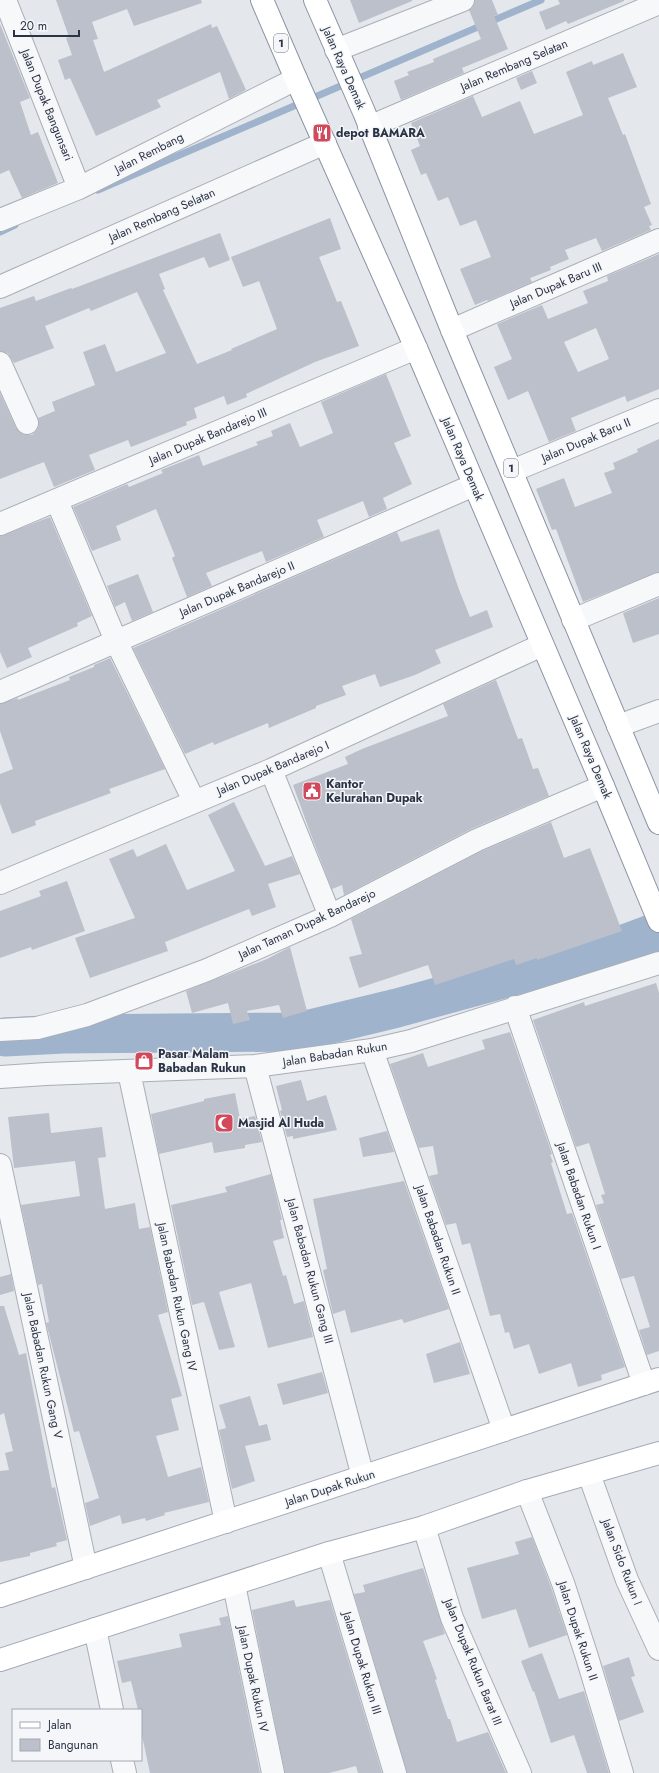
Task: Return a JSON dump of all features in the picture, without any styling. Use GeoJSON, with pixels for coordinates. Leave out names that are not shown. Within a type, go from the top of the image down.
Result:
{"type":"FeatureCollection","features":[{"type":"Feature","properties":{"kind":"main road","name":"Jalan Raya Demak"},"geometry":{"type":"LineString","coordinates":[[262,0],[416,348],[659,921]]}},
{"type":"Feature","properties":{"kind":"main road","name":"Jalan Raya Demak"},"geometry":{"type":"LineString","coordinates":[[314,0],[367,120],[452,330],[618,726],[654,799],[659,823]]}},
{"type":"Feature","properties":{"kind":"main road","name":"Jalan Dupak Rukun"},"geometry":{"type":"LineString","coordinates":[[0,1596],[651,1382]]}},
{"type":"Feature","properties":{"kind":"main road"},"geometry":{"type":"LineString","coordinates":[[0,1660],[329,1553],[424,1527],[527,1491],[659,1453]]}},
{"type":"Feature","properties":{"kind":"street"},"geometry":{"type":"LineString","coordinates":[[339,57],[463,0]]}},
{"type":"Feature","properties":{"kind":"street","name":"Jalan Rembang Selatan"},"geometry":{"type":"LineString","coordinates":[[367,120],[659,3]]}},
{"type":"Feature","properties":{"kind":"street","name":"Jalan Dupak Bangunsari"},"geometry":{"type":"LineString","coordinates":[[5,10],[79,188]]}},
{"type":"Feature","properties":{"kind":"street","name":"Jalan Rembang"},"geometry":{"type":"LineString","coordinates":[[0,220],[79,188],[298,82]]}},
{"type":"Feature","properties":{"kind":"street","name":"Jalan Rembang Selatan"},"geometry":{"type":"LineString","coordinates":[[0,288],[322,137]]}},
{"type":"Feature","properties":{"kind":"street","name":"Jalan Dupak Baru III"},"geometry":{"type":"LineString","coordinates":[[452,330],[659,240]]}},
{"type":"Feature","properties":{"kind":"street","name":"Jalan Dupak Bandarejo III"},"geometry":{"type":"LineString","coordinates":[[0,524],[416,348]]}},
{"type":"Feature","properties":{"kind":"street"},"geometry":{"type":"LineString","coordinates":[[0,363],[27,423]]}},
{"type":"Feature","properties":{"kind":"street","name":"Jalan Dupak Baru II"},"geometry":{"type":"LineString","coordinates":[[512,471],[659,410]]}},
{"type":"Feature","properties":{"kind":"street","name":"Jalan Dupak Bandarejo II"},"geometry":{"type":"LineString","coordinates":[[0,692],[474,485]]}},
{"type":"Feature","properties":{"kind":"street"},"geometry":{"type":"LineString","coordinates":[[57,501],[116,641],[194,801]]}},
{"type":"Feature","properties":{"kind":"street"},"geometry":{"type":"LineString","coordinates":[[574,620],[659,584]]}},
{"type":"Feature","properties":{"kind":"street","name":"Jalan Dupak Bandarejo I"},"geometry":{"type":"LineString","coordinates":[[0,883],[271,770],[542,645]]}},
{"type":"Feature","properties":{"kind":"street"},"geometry":{"type":"LineString","coordinates":[[618,726],[659,711]]}},
{"type":"Feature","properties":{"kind":"street"},"geometry":{"type":"LineString","coordinates":[[271,770],[330,916]]}},
{"type":"Feature","properties":{"kind":"street","name":"Jalan Taman Dupak Bandarejo"},"geometry":{"type":"LineString","coordinates":[[0,1030],[37,1028],[87,1015],[207,970],[330,916],[477,840],[603,786]]}},
{"type":"Feature","properties":{"kind":"street","name":"Jalan Babadan Rukun"},"geometry":{"type":"LineString","coordinates":[[0,1075],[128,1072],[255,1066],[372,1050],[411,1041],[659,963]]}},
{"type":"Feature","properties":{"kind":"street","name":"Jalan Babadan Rukun I"},"geometry":{"type":"LineString","coordinates":[[515,1008],[651,1382]]}},
{"type":"Feature","properties":{"kind":"street","name":"Jalan Babadan Rukun II"},"geometry":{"type":"LineString","coordinates":[[372,1050],[504,1430]]}},
{"type":"Feature","properties":{"kind":"street","name":"Jalan Babadan Rukun Gang III"},"geometry":{"type":"LineString","coordinates":[[255,1066],[363,1477]]}},
{"type":"Feature","properties":{"kind":"street","name":"Jalan Babadan Rukun Gang IV"},"geometry":{"type":"LineString","coordinates":[[128,1072],[226,1522]]}},
{"type":"Feature","properties":{"kind":"street","name":"Jalan Babadan Rukun Gang V"},"geometry":{"type":"LineString","coordinates":[[0,1165],[86,1568]]}},
{"type":"Feature","properties":{"kind":"street","name":"Jalan Sido Rukun I"},"geometry":{"type":"LineString","coordinates":[[589,1474],[627,1580],[659,1649]]}},
{"type":"Feature","properties":{"kind":"street","name":"Jalan Dupak Rukun II"},"geometry":{"type":"LineString","coordinates":[[527,1491],[566,1590],[592,1670],[622,1773]]}},
{"type":"Feature","properties":{"kind":"street","name":"Jalan Dupak Rukun Barat III"},"geometry":{"type":"LineString","coordinates":[[424,1527],[452,1618],[520,1773]]}},
{"type":"Feature","properties":{"kind":"street","name":"Jalan Dupak Rukun III"},"geometry":{"type":"LineString","coordinates":[[329,1553],[395,1773]]}},
{"type":"Feature","properties":{"kind":"street","name":"Jalan Dupak Rukun IV"},"geometry":{"type":"LineString","coordinates":[[234,1585],[273,1773]]}},
{"type":"Feature","properties":{"kind":"street"},"geometry":{"type":"LineString","coordinates":[[95,1629],[112,1709]]}},
{"type":"Feature","properties":{"kind":"street"},"geometry":{"type":"LineString","coordinates":[[122,1761],[125,1773]]}},
{"type":"Feature","properties":{"kind":"building"},"geometry":{"type":"Polygon","coordinates":[[[56,0],[201,0],[202,3],[134,26],[127,9],[92,22],[98,39],[93,40],[104,72],[211,24],[212,28],[217,26],[246,90],[229,99],[220,72],[157,100],[161,107],[96,136],[70,78],[65,80],[58,60],[72,55],[66,38],[69,37],[56,0]]]}},
{"type":"Feature","properties":{"kind":"building"},"geometry":{"type":"Polygon","coordinates":[[[350,0],[412,0],[412,1],[359,23],[350,0]]]}},
{"type":"Feature","properties":{"kind":"building"},"geometry":{"type":"Polygon","coordinates":[[[475,0],[492,0],[498,15],[494,16],[508,49],[462,68],[464,73],[401,100],[394,81],[409,75],[407,72],[434,62],[433,59],[481,39],[469,10],[473,7],[475,0]]]}},
{"type":"Feature","properties":{"kind":"building"},"geometry":{"type":"Polygon","coordinates":[[[558,0],[624,1],[568,24],[566,21],[546,30],[539,12],[560,4],[558,0]]]}},
{"type":"Feature","properties":{"kind":"building"},"geometry":{"type":"Polygon","coordinates":[[[0,24],[30,98],[20,102],[31,135],[38,132],[58,183],[22,198],[9,170],[0,174],[0,24]]]}},
{"type":"Feature","properties":{"kind":"building"},"geometry":{"type":"Polygon","coordinates":[[[623,53],[637,87],[608,98],[623,135],[625,134],[651,204],[644,207],[652,225],[649,226],[651,230],[602,251],[596,238],[565,250],[569,259],[550,267],[551,270],[530,278],[532,282],[475,305],[460,269],[491,257],[476,220],[460,226],[448,197],[438,201],[426,173],[421,175],[411,150],[420,146],[411,123],[473,96],[482,117],[520,101],[534,134],[583,115],[566,72],[592,61],[593,65],[623,53]]]}},
{"type":"Feature","properties":{"kind":"building"},"geometry":{"type":"Polygon","coordinates":[[[532,71],[537,83],[521,90],[516,78],[532,71]]]}},
{"type":"Feature","properties":{"kind":"building"},"geometry":{"type":"Polygon","coordinates":[[[330,218],[341,249],[319,257],[337,302],[341,301],[359,346],[315,362],[246,394],[247,397],[227,405],[224,396],[194,408],[197,418],[186,422],[187,425],[131,447],[128,440],[89,455],[95,470],[54,487],[44,462],[0,479],[0,393],[16,428],[20,433],[32,435],[37,430],[39,425],[38,418],[55,411],[52,402],[95,385],[83,352],[105,344],[116,372],[166,353],[137,292],[91,311],[89,308],[45,326],[54,348],[14,363],[8,353],[0,351],[0,308],[34,296],[36,301],[71,288],[72,289],[220,233],[230,260],[209,268],[204,257],[159,274],[165,289],[163,290],[197,364],[232,350],[231,349],[277,329],[259,281],[243,287],[231,257],[330,218]]]}},
{"type":"Feature","properties":{"kind":"building"},"geometry":{"type":"Polygon","coordinates":[[[659,254],[659,389],[627,402],[625,396],[571,418],[576,431],[549,442],[528,391],[508,400],[494,367],[512,359],[497,324],[542,305],[548,319],[588,303],[583,291],[608,281],[607,276],[659,254]],[[596,328],[564,342],[578,372],[609,359],[596,328]]]}},
{"type":"Feature","properties":{"kind":"building"},"geometry":{"type":"Polygon","coordinates":[[[386,374],[411,436],[394,443],[412,484],[383,498],[387,509],[369,517],[363,501],[317,520],[324,537],[266,562],[262,551],[206,573],[212,586],[187,597],[172,558],[175,556],[156,509],[116,526],[121,540],[92,551],[73,507],[127,484],[129,487],[163,473],[161,470],[199,455],[203,466],[258,445],[256,442],[273,436],[271,431],[290,423],[300,447],[333,433],[321,402],[386,374]]]}},
{"type":"Feature","properties":{"kind":"building"},"geometry":{"type":"Polygon","coordinates":[[[659,439],[659,572],[583,602],[556,529],[552,530],[536,489],[564,478],[575,507],[612,493],[604,473],[615,469],[613,463],[638,452],[637,449],[659,439]]]}},
{"type":"Feature","properties":{"kind":"building"},"geometry":{"type":"Polygon","coordinates":[[[50,517],[92,616],[77,623],[78,626],[28,648],[32,657],[7,668],[0,652],[0,536],[50,517]]]}},
{"type":"Feature","properties":{"kind":"building"},"geometry":{"type":"Polygon","coordinates":[[[439,529],[458,587],[470,617],[487,610],[493,627],[435,650],[441,663],[415,675],[380,687],[375,674],[342,686],[346,695],[316,706],[316,708],[269,728],[268,723],[214,745],[213,742],[185,754],[133,648],[397,532],[401,542],[439,529]]]}},
{"type":"Feature","properties":{"kind":"building"},"geometry":{"type":"Polygon","coordinates":[[[138,574],[153,612],[132,621],[125,602],[115,607],[107,586],[138,574]]]}},
{"type":"Feature","properties":{"kind":"building"},"geometry":{"type":"Polygon","coordinates":[[[659,598],[659,634],[633,643],[623,613],[659,598]]]}},
{"type":"Feature","properties":{"kind":"building"},"geometry":{"type":"Polygon","coordinates":[[[110,658],[165,769],[109,789],[111,793],[35,821],[36,825],[12,834],[0,803],[0,774],[13,769],[0,731],[0,704],[18,698],[18,700],[70,680],[69,677],[94,667],[94,665],[110,658]]]}},
{"type":"Feature","properties":{"kind":"building"},"geometry":{"type":"Polygon","coordinates":[[[496,680],[518,739],[522,738],[533,769],[538,768],[549,796],[471,829],[344,895],[342,885],[332,889],[293,785],[348,764],[345,757],[362,749],[448,716],[443,704],[496,680]]]}},
{"type":"Feature","properties":{"kind":"building"},"geometry":{"type":"Polygon","coordinates":[[[234,802],[265,866],[292,856],[300,874],[268,884],[276,907],[252,916],[249,909],[165,942],[168,951],[90,978],[75,938],[135,918],[109,859],[133,849],[137,857],[166,844],[187,890],[235,871],[208,815],[234,802]]]}},
{"type":"Feature","properties":{"kind":"building"},"geometry":{"type":"Polygon","coordinates":[[[551,822],[564,858],[590,848],[622,931],[537,960],[537,958],[516,965],[514,959],[435,985],[428,965],[359,988],[349,957],[362,954],[351,919],[482,851],[551,822]]]}},
{"type":"Feature","properties":{"kind":"building"},"geometry":{"type":"Polygon","coordinates":[[[67,881],[85,931],[32,950],[31,947],[0,958],[0,911],[41,896],[39,891],[67,881]]]}},
{"type":"Feature","properties":{"kind":"building"},"geometry":{"type":"Polygon","coordinates":[[[290,947],[307,1011],[283,1018],[279,1005],[247,1011],[250,1020],[233,1024],[228,1003],[192,1013],[186,991],[267,959],[290,947]]]}},
{"type":"Feature","properties":{"kind":"building"},"geometry":{"type":"Polygon","coordinates":[[[656,983],[659,993],[659,1351],[647,1355],[639,1330],[650,1327],[634,1276],[621,1279],[596,1205],[604,1203],[601,1195],[605,1194],[589,1143],[576,1147],[533,1020],[584,1002],[585,1006],[656,983]]]}},
{"type":"Feature","properties":{"kind":"building"},"geometry":{"type":"Polygon","coordinates":[[[510,1032],[552,1154],[550,1155],[553,1162],[551,1163],[567,1214],[572,1213],[625,1367],[601,1375],[602,1380],[578,1387],[571,1363],[539,1374],[529,1344],[514,1349],[509,1332],[505,1333],[500,1314],[490,1316],[470,1243],[462,1245],[456,1223],[446,1225],[429,1176],[438,1174],[433,1146],[419,1148],[390,1064],[423,1053],[428,1067],[485,1049],[482,1040],[510,1032]]]}},
{"type":"Feature","properties":{"kind":"building"},"geometry":{"type":"Polygon","coordinates":[[[301,1080],[307,1101],[326,1095],[337,1130],[293,1139],[293,1136],[287,1137],[280,1111],[282,1110],[276,1086],[301,1080]]]}},
{"type":"Feature","properties":{"kind":"building"},"geometry":{"type":"Polygon","coordinates":[[[235,1093],[240,1119],[255,1116],[262,1142],[245,1145],[245,1148],[214,1153],[212,1142],[159,1154],[151,1114],[204,1101],[204,1099],[235,1093]]]}},
{"type":"Feature","properties":{"kind":"building"},"geometry":{"type":"Polygon","coordinates":[[[49,1113],[51,1133],[102,1127],[106,1157],[98,1158],[105,1209],[135,1203],[139,1229],[150,1227],[168,1312],[158,1315],[182,1396],[171,1399],[179,1430],[156,1436],[168,1477],[201,1467],[209,1502],[164,1513],[165,1515],[146,1521],[145,1518],[122,1524],[120,1515],[90,1526],[85,1503],[99,1498],[79,1431],[74,1432],[46,1323],[49,1322],[42,1284],[38,1285],[21,1205],[80,1196],[75,1161],[14,1168],[8,1117],[49,1113]]]}},
{"type":"Feature","properties":{"kind":"building"},"geometry":{"type":"Polygon","coordinates":[[[387,1131],[394,1152],[363,1157],[359,1138],[387,1131]]]}},
{"type":"Feature","properties":{"kind":"building"},"geometry":{"type":"Polygon","coordinates":[[[271,1174],[282,1220],[280,1220],[284,1238],[273,1241],[283,1276],[286,1275],[294,1304],[304,1301],[313,1337],[268,1348],[251,1283],[219,1292],[235,1347],[219,1350],[204,1302],[192,1305],[171,1205],[227,1192],[225,1187],[271,1174]]]}},
{"type":"Feature","properties":{"kind":"building"},"geometry":{"type":"Polygon","coordinates":[[[404,1181],[449,1309],[404,1323],[402,1319],[351,1333],[345,1310],[333,1314],[323,1270],[327,1269],[313,1199],[404,1181]]]}},
{"type":"Feature","properties":{"kind":"building"},"geometry":{"type":"Polygon","coordinates":[[[11,1274],[14,1291],[0,1295],[0,1277],[11,1274]]]}},
{"type":"Feature","properties":{"kind":"building"},"geometry":{"type":"Polygon","coordinates":[[[0,1306],[4,1306],[19,1355],[26,1353],[52,1488],[55,1487],[67,1540],[56,1543],[57,1546],[30,1553],[30,1556],[0,1562],[0,1471],[9,1470],[5,1453],[13,1451],[4,1413],[0,1415],[0,1306]]]}},
{"type":"Feature","properties":{"kind":"building"},"geometry":{"type":"Polygon","coordinates":[[[460,1342],[470,1374],[434,1383],[426,1354],[460,1342]]]}},
{"type":"Feature","properties":{"kind":"building"},"geometry":{"type":"Polygon","coordinates":[[[322,1372],[328,1393],[283,1405],[277,1384],[322,1372]]]}},
{"type":"Feature","properties":{"kind":"building"},"geometry":{"type":"Polygon","coordinates":[[[250,1396],[259,1426],[267,1424],[271,1440],[245,1446],[255,1481],[232,1489],[219,1430],[226,1428],[219,1405],[250,1396]]]}},
{"type":"Feature","properties":{"kind":"building"},"geometry":{"type":"Polygon","coordinates":[[[532,1537],[567,1635],[529,1648],[516,1609],[482,1619],[467,1568],[519,1554],[515,1542],[532,1537]]]}},
{"type":"Feature","properties":{"kind":"building"},"geometry":{"type":"Polygon","coordinates":[[[423,1568],[445,1634],[423,1641],[457,1742],[488,1732],[506,1773],[407,1773],[354,1594],[365,1592],[363,1585],[423,1568]]]}},
{"type":"Feature","properties":{"kind":"building"},"geometry":{"type":"Polygon","coordinates":[[[294,1600],[296,1607],[330,1600],[382,1773],[358,1773],[356,1766],[329,1773],[285,1773],[252,1610],[294,1600]]]}},
{"type":"Feature","properties":{"kind":"building"},"geometry":{"type":"Polygon","coordinates":[[[228,1616],[260,1773],[150,1773],[142,1736],[142,1709],[138,1709],[131,1681],[122,1683],[117,1661],[182,1647],[179,1634],[221,1625],[219,1618],[228,1616]]]}},
{"type":"Feature","properties":{"kind":"building"},"geometry":{"type":"Polygon","coordinates":[[[542,1653],[559,1699],[584,1691],[609,1773],[587,1773],[574,1735],[551,1743],[534,1691],[533,1692],[521,1661],[542,1653]]]}},
{"type":"Feature","properties":{"kind":"building"},"geometry":{"type":"Polygon","coordinates":[[[629,1657],[635,1676],[631,1677],[644,1712],[619,1721],[603,1666],[629,1657]]]}},
{"type":"Feature","properties":{"kind":"waterway"},"geometry":{"type":"LineString","coordinates":[[98,190],[541,0]]}},
{"type":"Feature","properties":{"kind":"waterway"},"geometry":{"type":"LineString","coordinates":[[0,232],[15,225]]}},
{"type":"Feature","properties":{"kind":"waterway"},"geometry":{"type":"LineString","coordinates":[[5,1037],[63,1034],[298,1032],[397,1008],[608,950],[659,931]]}},
{"type":"Feature","properties":{"kind":"place","name":"depot BAMARA"},"geometry":{"type":"Point","coordinates":[322,133]}},
{"type":"Feature","properties":{"kind":"place","name":"Kantor Kelurahan Dupak"},"geometry":{"type":"Point","coordinates":[312,791]}},
{"type":"Feature","properties":{"kind":"place","name":"Pasar Malam Babadan Rukun"},"geometry":{"type":"Point","coordinates":[144,1061]}},
{"type":"Feature","properties":{"kind":"place","name":"Masjid Al Huda"},"geometry":{"type":"Point","coordinates":[224,1123]}}]}
